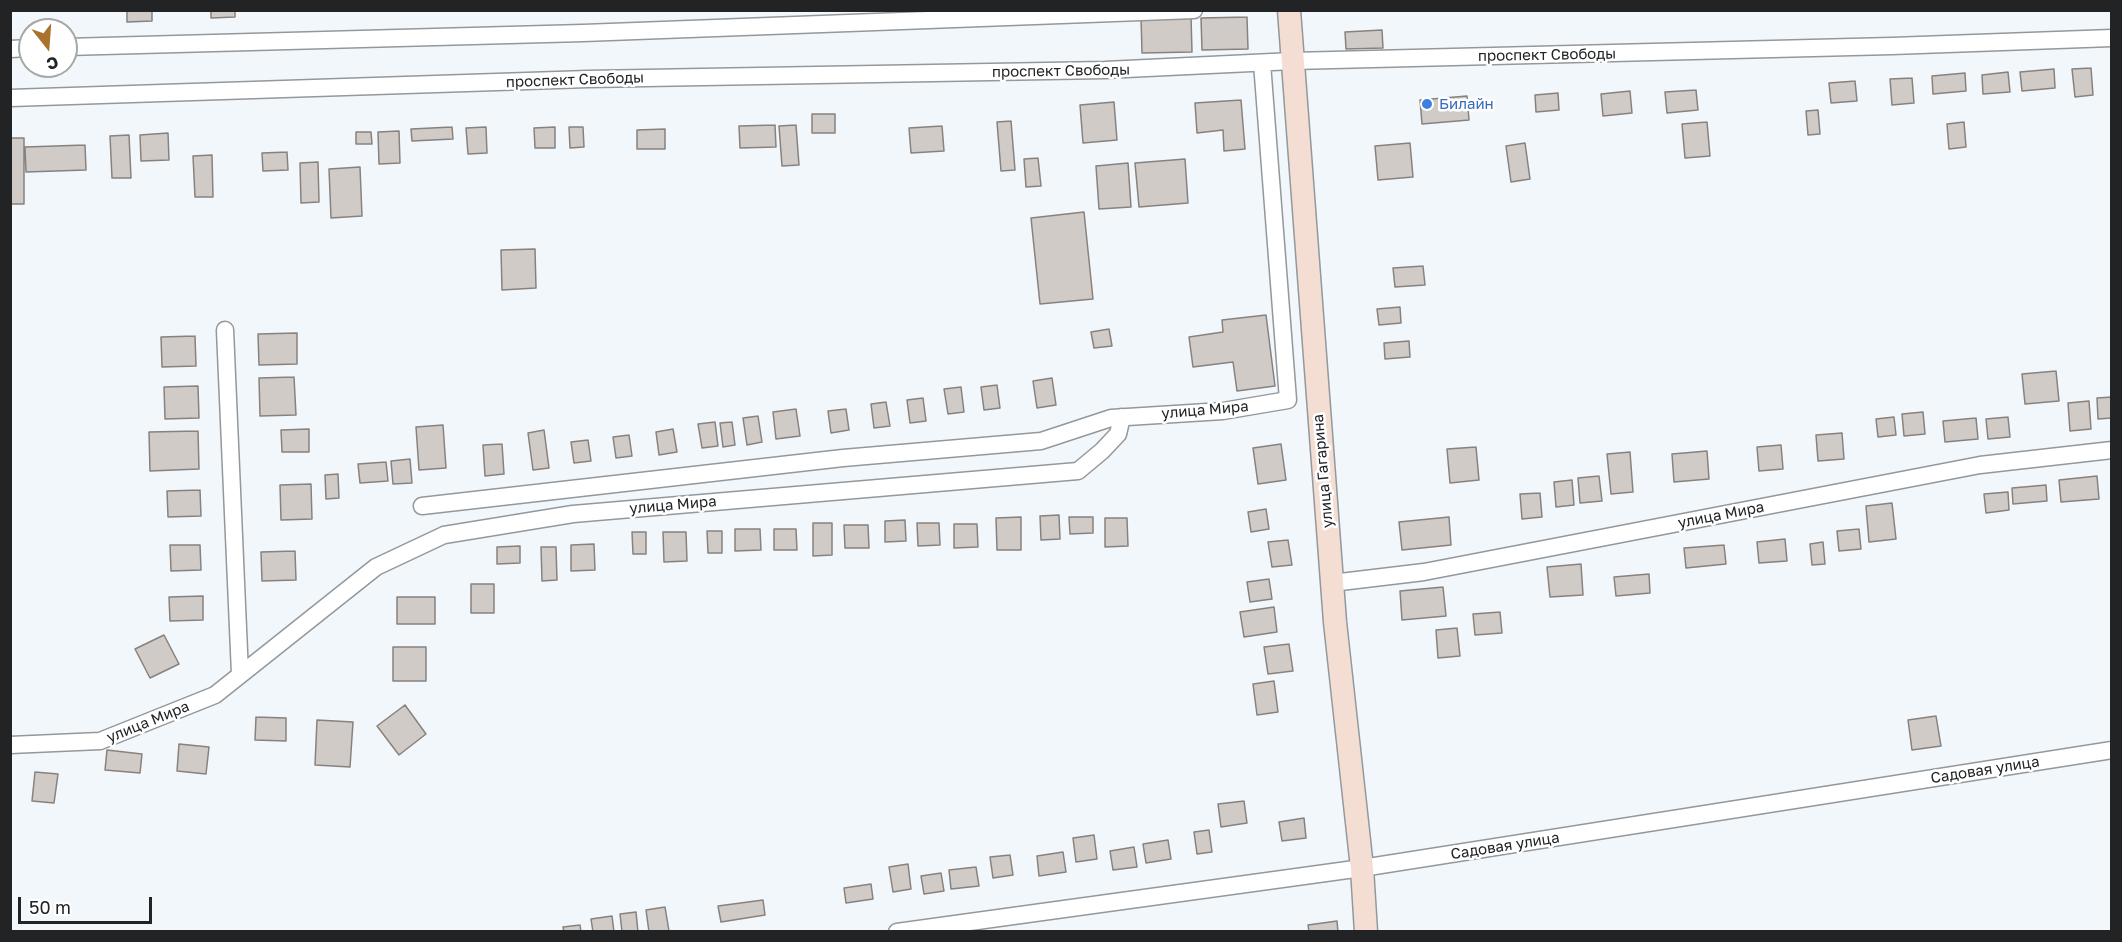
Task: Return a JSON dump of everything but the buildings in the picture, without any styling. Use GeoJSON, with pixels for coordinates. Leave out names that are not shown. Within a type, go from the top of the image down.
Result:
{"type":"FeatureCollection","features":[{"type":"Feature","properties":{"kind":"main road","name":"улица Гагарина"},"geometry":{"type":"LineString","coordinates":[[1289,10],[1332,582],[1362,868],[1366,932]]}},
{"type":"Feature","properties":{"kind":"street"},"geometry":{"type":"LineString","coordinates":[[78,47],[583,33],[1194,10]]}},
{"type":"Feature","properties":{"kind":"street","name":"проспект Свободы"},"geometry":{"type":"LineString","coordinates":[[10,98],[576,80],[1095,71],[1293,61],[1904,46],[2112,38]]}},
{"type":"Feature","properties":{"kind":"street","name":"улица Мира"},"geometry":{"type":"LineString","coordinates":[[422,506],[843,458],[1041,441],[1111,418],[1223,411],[1288,400],[1262,63]]}},
{"type":"Feature","properties":{"kind":"street"},"geometry":{"type":"LineString","coordinates":[[225,330],[240,674]]}},
{"type":"Feature","properties":{"kind":"street","name":"улица Мира"},"geometry":{"type":"LineString","coordinates":[[10,745],[100,741],[216,695],[376,567],[444,535],[573,514],[1078,471],[1118,435],[1122,417]]}},
{"type":"Feature","properties":{"kind":"street","name":"улица Мира"},"geometry":{"type":"LineString","coordinates":[[1332,582],[1424,572],[1980,465],[2112,450]]}},
{"type":"Feature","properties":{"kind":"street","name":"Садовая улица"},"geometry":{"type":"LineString","coordinates":[[897,932],[1362,868],[2112,750]]}},
{"type":"Feature","properties":{"kind":"place","name":"Билайн"},"geometry":{"type":"Point","coordinates":[1427,104]}}]}
